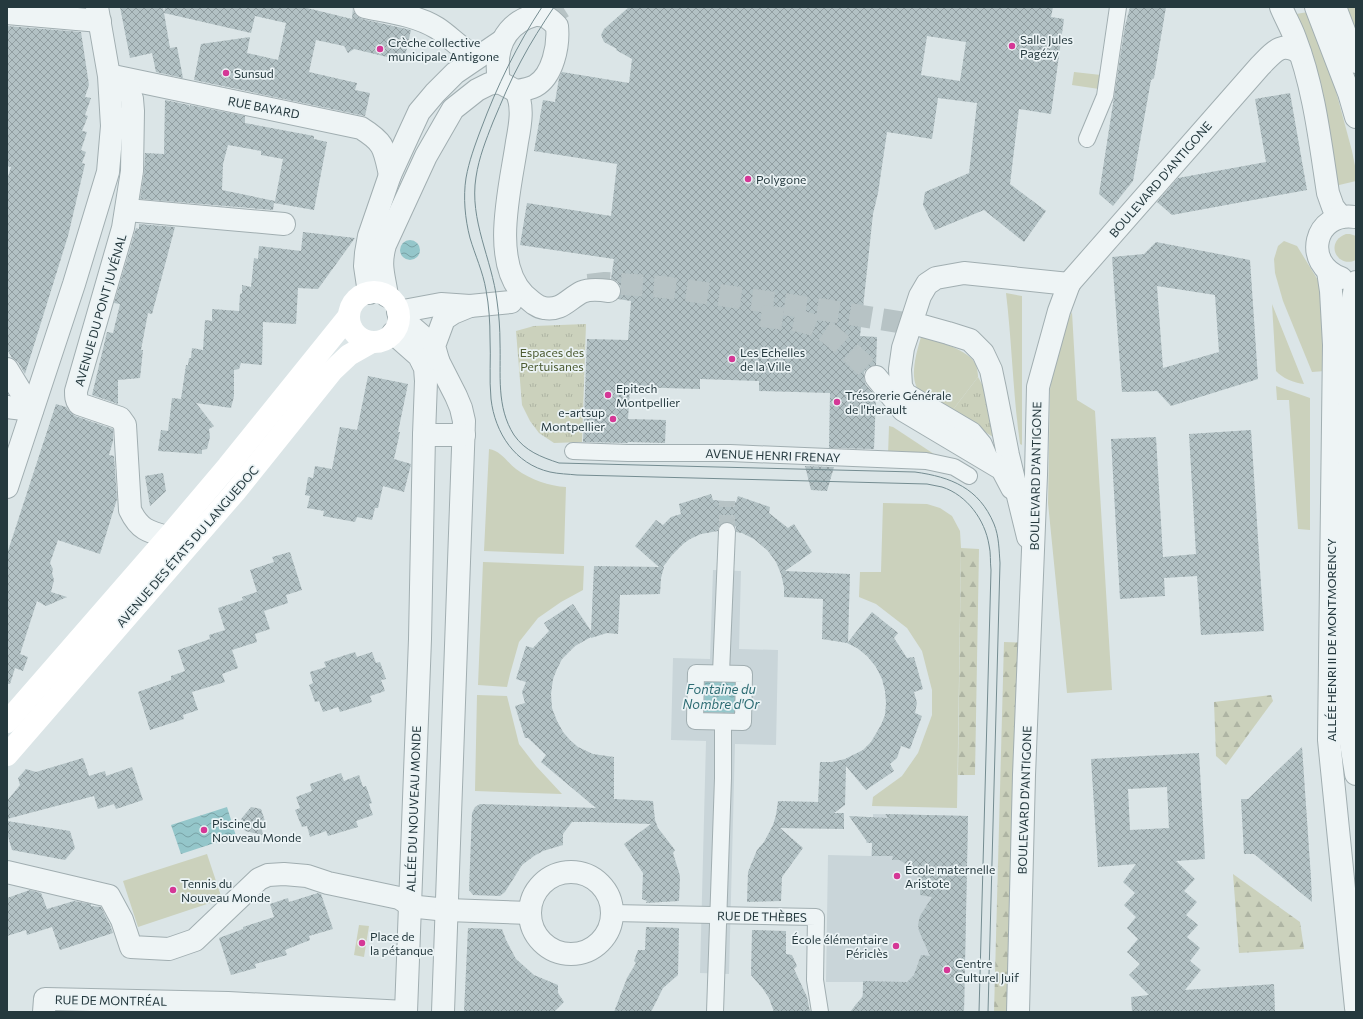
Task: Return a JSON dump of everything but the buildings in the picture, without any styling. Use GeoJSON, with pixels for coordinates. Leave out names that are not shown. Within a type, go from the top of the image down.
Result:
{"type":"FeatureCollection","features":[{"type":"Feature","properties":{"kind":"main road"},"geometry":{"type":"LineString","coordinates":[[362,296],[389,310],[387,338],[372,342],[364,340],[353,331],[349,316],[351,308],[355,301],[362,296]]}},
{"type":"Feature","properties":{"kind":"main road","name":"AVENUE DES ÉTATS DU LANGUEDOC"},"geometry":{"type":"LineString","coordinates":[[7,722],[228,466],[349,316]]}},
{"type":"Feature","properties":{"kind":"main road","name":"AVENUE DES ÉTATS DU LANGUEDOC"},"geometry":{"type":"LineString","coordinates":[[7,755],[234,492],[332,371],[349,355],[372,342]]}},
{"type":"Feature","properties":{"kind":"street"},"geometry":{"type":"LineString","coordinates":[[365,7],[424,21],[444,33],[468,53],[477,57]]}},
{"type":"Feature","properties":{"kind":"street"},"geometry":{"type":"LineString","coordinates":[[1087,139],[1106,96],[1118,7]]}},
{"type":"Feature","properties":{"kind":"street"},"geometry":{"type":"LineString","coordinates":[[1316,7],[1350,93],[1356,117]]}},
{"type":"Feature","properties":{"kind":"street"},"geometry":{"type":"LineString","coordinates":[[1335,7],[1356,62]]}},
{"type":"Feature","properties":{"kind":"street"},"geometry":{"type":"LineString","coordinates":[[389,310],[381,268],[381,256],[426,156],[453,109],[477,90],[489,84],[508,87],[536,86],[546,76],[557,49],[557,26],[537,11],[508,31],[502,41],[499,52],[498,65],[508,87],[520,98],[520,124],[508,204],[505,237],[508,267],[513,280],[520,290],[536,305],[543,308],[556,308],[569,302],[583,292],[600,290],[609,291]]}},
{"type":"Feature","properties":{"kind":"street"},"geometry":{"type":"LineString","coordinates":[[1283,12],[1295,37],[1311,90],[1328,193],[1333,207],[1348,217]]}},
{"type":"Feature","properties":{"kind":"street"},"geometry":{"type":"LineString","coordinates":[[7,13],[98,14]]}},
{"type":"Feature","properties":{"kind":"street","name":"AVENUE DU PONT JUVÉNAL"},"geometry":{"type":"LineString","coordinates":[[98,14],[117,77],[132,99],[132,171],[123,228],[76,391],[77,401],[80,404],[120,418],[125,425],[130,510],[133,518],[140,526],[148,531],[168,537]]}},
{"type":"Feature","properties":{"kind":"street"},"geometry":{"type":"LineString","coordinates":[[443,1012],[464,421],[461,408],[430,345],[420,334],[389,310],[366,266],[366,253],[370,236],[390,176],[419,112],[435,93],[456,73],[502,41]]}},
{"type":"Feature","properties":{"kind":"street","name":"BOULEVARD D'ANTIGONE"},"geometry":{"type":"LineString","coordinates":[[1018,1012],[1025,767],[1034,559],[1038,387],[1059,311],[1070,282],[1249,78],[1274,52],[1286,46],[1293,48],[1302,61]]}},
{"type":"Feature","properties":{"kind":"street","name":"AVENUE DU PONT JUVÉNAL"},"geometry":{"type":"LineString","coordinates":[[7,487],[108,172],[117,77]]}},
{"type":"Feature","properties":{"kind":"street","name":"RUE BAYARD"},"geometry":{"type":"LineString","coordinates":[[117,77],[361,128],[381,143],[386,156],[390,176]]}},
{"type":"Feature","properties":{"kind":"street"},"geometry":{"type":"LineString","coordinates":[[127,210],[284,224]]}},
{"type":"Feature","properties":{"kind":"street"},"geometry":{"type":"LineString","coordinates":[[1348,217],[1325,226],[1319,234],[1317,244],[1318,254],[1322,264],[1328,272],[1342,278],[1356,278]]}},
{"type":"Feature","properties":{"kind":"street","name":"ALLÉE HENRI II DE MONTMORENCY"},"geometry":{"type":"LineString","coordinates":[[1328,272],[1331,291],[1334,345],[1329,740],[1356,1008]]}},
{"type":"Feature","properties":{"kind":"street"},"geometry":{"type":"LineString","coordinates":[[987,459],[981,445],[971,433],[906,394],[901,386],[900,369],[904,348],[920,296],[927,284],[936,278],[964,273],[1070,282]]}},
{"type":"Feature","properties":{"kind":"street","name":"ALLÉE HENRI II DE MONTMORENCY"},"geometry":{"type":"LineString","coordinates":[[1356,282],[1351,310],[1350,339],[1349,698],[1350,736],[1356,774]]}},
{"type":"Feature","properties":{"kind":"street"},"geometry":{"type":"LineString","coordinates":[[389,310],[441,304],[470,306],[512,302]]}},
{"type":"Feature","properties":{"kind":"street"},"geometry":{"type":"LineString","coordinates":[[438,362],[434,346],[444,319],[453,313],[470,306]]}},
{"type":"Feature","properties":{"kind":"street","name":"ALLÉE DU NOUVEAU MONDE"},"geometry":{"type":"LineString","coordinates":[[389,310],[419,356],[425,368],[426,381],[420,639],[410,905]]}},
{"type":"Feature","properties":{"kind":"street"},"geometry":{"type":"LineString","coordinates":[[923,326],[970,340],[983,353],[991,370],[1018,500],[1034,559]]}},
{"type":"Feature","properties":{"kind":"street"},"geometry":{"type":"LineString","coordinates":[[7,369],[32,410]]}},
{"type":"Feature","properties":{"kind":"street"},"geometry":{"type":"LineString","coordinates":[[876,377],[903,410],[1002,469],[1018,500]]}},
{"type":"Feature","properties":{"kind":"street"},"geometry":{"type":"LineString","coordinates":[[7,407],[32,410]]}},
{"type":"Feature","properties":{"kind":"street"},"geometry":{"type":"LineString","coordinates":[[424,434],[464,435]]}},
{"type":"Feature","properties":{"kind":"street","name":"AVENUE HENRI FRENAY"},"geometry":{"type":"LineString","coordinates":[[573,451],[628,453],[738,453],[926,461],[954,467],[969,476]]}},
{"type":"Feature","properties":{"kind":"street"},"geometry":{"type":"LineString","coordinates":[[721,673],[726,531]]}},
{"type":"Feature","properties":{"kind":"street"},"geometry":{"type":"LineString","coordinates":[[696,673],[721,673],[744,674],[743,722],[695,721],[696,673]]}},
{"type":"Feature","properties":{"kind":"street"},"geometry":{"type":"LineString","coordinates":[[715,1012],[723,778],[723,722]]}},
{"type":"Feature","properties":{"kind":"street","name":"ALLÉE DU NOUVEAU MONDE"},"geometry":{"type":"LineString","coordinates":[[7,872],[109,896],[122,920],[131,947],[169,950],[195,940],[259,879],[268,875],[284,874],[307,876],[328,883],[399,898],[410,905]]}},
{"type":"Feature","properties":{"kind":"street"},"geometry":{"type":"LineString","coordinates":[[571,872],[582,873],[600,884],[607,893],[611,903],[612,914],[606,934],[600,942],[591,948],[571,954],[560,953],[542,942],[535,934],[531,924],[530,913],[531,903],[535,893],[542,884],[550,877],[560,873],[571,872]]}},
{"type":"Feature","properties":{"kind":"street"},"geometry":{"type":"LineString","coordinates":[[406,1012],[410,905],[447,910],[530,913]]}},
{"type":"Feature","properties":{"kind":"street","name":"RUE DE THÈBES"},"geometry":{"type":"LineString","coordinates":[[612,914],[816,917],[814,980],[820,1012]]}},
{"type":"Feature","properties":{"kind":"street","name":"RUE DE MONTRÉAL"},"geometry":{"type":"LineString","coordinates":[[44,1012],[44,999],[228,1007],[406,1012]]}},
{"type":"Feature","properties":{"kind":"shaded area"},"geometry":{"type":"Polygon","coordinates":[[[713,570],[741,571],[739,649],[778,650],[776,745],[735,744],[729,974],[700,973],[706,741],[671,740],[673,658],[710,659],[713,570]]]}},
{"type":"Feature","properties":{"kind":"shaded area"},"geometry":{"type":"Polygon","coordinates":[[[873,814],[968,816],[964,1012],[857,1012],[855,1005],[862,999],[863,982],[826,982],[828,855],[871,856],[872,843],[866,843],[867,817],[873,817],[873,814]]]}},
{"type":"Feature","properties":{"kind":"green space"},"geometry":{"type":"Polygon","coordinates":[[[1345,7],[1356,7],[1356,39],[1345,7]]]}},
{"type":"Feature","properties":{"kind":"green space"},"geometry":{"type":"Polygon","coordinates":[[[1308,12],[1330,69],[1356,171],[1356,181],[1335,186],[1296,14],[1308,12]]]}},
{"type":"Feature","properties":{"kind":"green space"},"geometry":{"type":"Polygon","coordinates":[[[1074,72],[1101,75],[1099,89],[1072,85],[1074,72]]]}},
{"type":"Feature","properties":{"kind":"green space"},"geometry":{"type":"Polygon","coordinates":[[[1346,234],[1356,236],[1356,260],[1349,262],[1343,261],[1339,258],[1334,248],[1339,238],[1346,234]]]}},
{"type":"Feature","properties":{"kind":"green space"},"geometry":{"type":"Polygon","coordinates":[[[1284,241],[1297,246],[1321,285],[1325,371],[1312,372],[1283,301],[1275,273],[1274,259],[1278,246],[1284,241]]]}},
{"type":"Feature","properties":{"kind":"green space"},"geometry":{"type":"Polygon","coordinates":[[[1006,293],[1022,296],[1022,445],[1020,444],[1014,387],[1006,293]]]}},
{"type":"Feature","properties":{"kind":"green space"},"geometry":{"type":"Polygon","coordinates":[[[1272,304],[1304,384],[1288,380],[1276,371],[1272,304]]]}},
{"type":"Feature","properties":{"kind":"green space"},"geometry":{"type":"Polygon","coordinates":[[[1072,312],[1077,400],[1095,411],[1112,690],[1067,693],[1048,503],[1050,390],[1054,349],[1072,312]]]}},
{"type":"Feature","properties":{"kind":"green space","name":"Espaces des Pertuisanes"},"geometry":{"type":"Polygon","coordinates":[[[586,324],[582,442],[554,443],[539,433],[530,421],[522,405],[516,331],[534,326],[586,324]]]}},
{"type":"Feature","properties":{"kind":"green space"},"geometry":{"type":"Polygon","coordinates":[[[921,337],[952,346],[967,354],[976,365],[978,377],[952,411],[920,392],[916,386],[914,365],[921,337]]]}},
{"type":"Feature","properties":{"kind":"green space"},"geometry":{"type":"Polygon","coordinates":[[[978,377],[988,395],[993,437],[952,411],[978,377]]]}},
{"type":"Feature","properties":{"kind":"green space"},"geometry":{"type":"Polygon","coordinates":[[[1276,386],[1310,398],[1310,530],[1298,529],[1289,400],[1277,400],[1276,386]]]}},
{"type":"Feature","properties":{"kind":"green space"},"geometry":{"type":"Polygon","coordinates":[[[889,426],[893,427],[943,460],[888,455],[889,426]]]}},
{"type":"Feature","properties":{"kind":"green space"},"geometry":{"type":"Polygon","coordinates":[[[489,449],[500,454],[516,469],[534,479],[547,484],[566,487],[564,554],[484,551],[489,449]]]}},
{"type":"Feature","properties":{"kind":"green space"},"geometry":{"type":"Polygon","coordinates":[[[883,503],[927,504],[940,508],[952,516],[960,531],[957,808],[872,806],[873,797],[902,776],[918,753],[932,715],[932,690],[922,651],[907,628],[876,604],[859,597],[860,572],[881,572],[883,503]]]}},
{"type":"Feature","properties":{"kind":"green space"},"geometry":{"type":"Polygon","coordinates":[[[961,548],[979,549],[975,775],[958,775],[961,548]]]}},
{"type":"Feature","properties":{"kind":"green space"},"geometry":{"type":"Polygon","coordinates":[[[483,562],[584,566],[583,590],[561,602],[538,618],[519,642],[507,687],[478,685],[483,562]]]}},
{"type":"Feature","properties":{"kind":"green space"},"geometry":{"type":"Polygon","coordinates":[[[1004,642],[1039,643],[1029,1012],[994,1012],[1004,642]]]}},
{"type":"Feature","properties":{"kind":"green space"},"geometry":{"type":"Polygon","coordinates":[[[477,695],[507,696],[519,744],[536,766],[562,794],[475,791],[477,695]]]}},
{"type":"Feature","properties":{"kind":"green space"},"geometry":{"type":"Polygon","coordinates":[[[1271,695],[1273,701],[1226,765],[1216,756],[1214,702],[1271,695]]]}},
{"type":"Feature","properties":{"kind":"green space","name":"Tennis du Nouveau Monde"},"geometry":{"type":"Polygon","coordinates":[[[207,854],[222,899],[138,927],[123,881],[207,854]]]}},
{"type":"Feature","properties":{"kind":"green space"},"geometry":{"type":"Polygon","coordinates":[[[1233,874],[1300,922],[1304,949],[1239,953],[1233,874]]]}},
{"type":"Feature","properties":{"kind":"green space","name":"Place de la pétanque"},"geometry":{"type":"Polygon","coordinates":[[[359,925],[369,926],[364,957],[354,955],[359,925]]]}},
{"type":"Feature","properties":{"kind":"water"},"geometry":{"type":"Polygon","coordinates":[[[406,240],[414,240],[420,246],[420,254],[414,260],[406,260],[400,254],[400,246],[406,240]]]}},
{"type":"Feature","properties":{"kind":"water","name":"Fontaine du Nombre d'Or"},"geometry":{"type":"Polygon","coordinates":[[[705,681],[737,682],[737,713],[704,712],[705,681]]]}},
{"type":"Feature","properties":{"kind":"water","name":"Piscine du Nouveau Monde"},"geometry":{"type":"Polygon","coordinates":[[[227,807],[236,836],[181,854],[171,825],[227,807]]]}},
{"type":"Feature","properties":{"kind":"tunnel"},"geometry":{"type":"LineString","coordinates":[[547,17],[563,7]]}},
{"type":"Feature","properties":{"kind":"tunnel"},"geometry":{"type":"LineString","coordinates":[[588,285],[605,283],[663,287],[825,310],[923,326]]}},
{"type":"Feature","properties":{"kind":"tunnel"},"geometry":{"type":"LineString","coordinates":[[761,316],[797,321],[818,327],[832,336],[876,377]]}},
{"type":"Feature","properties":{"kind":"tunnel"},"geometry":{"type":"LineString","coordinates":[[727,501],[727,531]]}},
{"type":"Feature","properties":{"kind":"tram line"},"geometry":{"type":"LineString","coordinates":[[542,7],[516,51],[494,97],[472,153],[465,185],[465,208],[468,231],[483,277],[488,302],[490,326],[490,391],[493,412],[497,424],[502,435],[517,454],[538,468],[553,473],[577,475],[927,484],[942,487],[951,491],[967,502],[979,518],[987,536],[990,551],[991,570],[979,1012]]}},
{"type":"Feature","properties":{"kind":"tram line"},"geometry":{"type":"LineString","coordinates":[[554,7],[529,47],[510,84],[485,142],[476,177],[475,193],[478,224],[498,306],[502,402],[508,424],[518,441],[528,449],[540,456],[559,463],[915,472],[952,481],[972,493],[980,501],[988,512],[996,529],[1000,563],[988,1012]]}},
{"type":"Feature","properties":{"kind":"place","name":"Salle Jules Pagézy"},"geometry":{"type":"Point","coordinates":[1012,46]}},
{"type":"Feature","properties":{"kind":"place","name":"Crèche collective municipale Antigone"},"geometry":{"type":"Point","coordinates":[380,49]}},
{"type":"Feature","properties":{"kind":"place","name":"Sunsud"},"geometry":{"type":"Point","coordinates":[226,73]}},
{"type":"Feature","properties":{"kind":"place","name":"Polygone"},"geometry":{"type":"Point","coordinates":[748,179]}},
{"type":"Feature","properties":{"kind":"place","name":"Les Echelles de la Ville"},"geometry":{"type":"Point","coordinates":[732,359]}},
{"type":"Feature","properties":{"kind":"place","name":"Epitech Montpellier"},"geometry":{"type":"Point","coordinates":[608,395]}},
{"type":"Feature","properties":{"kind":"place","name":"Trésorerie Générale de l'Herault"},"geometry":{"type":"Point","coordinates":[837,402]}},
{"type":"Feature","properties":{"kind":"place","name":"e-artsup Montpellier"},"geometry":{"type":"Point","coordinates":[613,419]}},
{"type":"Feature","properties":{"kind":"place","name":"Piscine du Nouveau Monde"},"geometry":{"type":"Point","coordinates":[204,830]}},
{"type":"Feature","properties":{"kind":"place","name":"École maternelle Aristote"},"geometry":{"type":"Point","coordinates":[897,876]}},
{"type":"Feature","properties":{"kind":"place","name":"Tennis du Nouveau Monde"},"geometry":{"type":"Point","coordinates":[173,890]}},
{"type":"Feature","properties":{"kind":"place","name":"Place de la pétanque"},"geometry":{"type":"Point","coordinates":[362,943]}},
{"type":"Feature","properties":{"kind":"place","name":"École élémentaire Périclès"},"geometry":{"type":"Point","coordinates":[896,946]}},
{"type":"Feature","properties":{"kind":"place","name":"Centre Culturel Juif"},"geometry":{"type":"Point","coordinates":[947,970]}}]}
